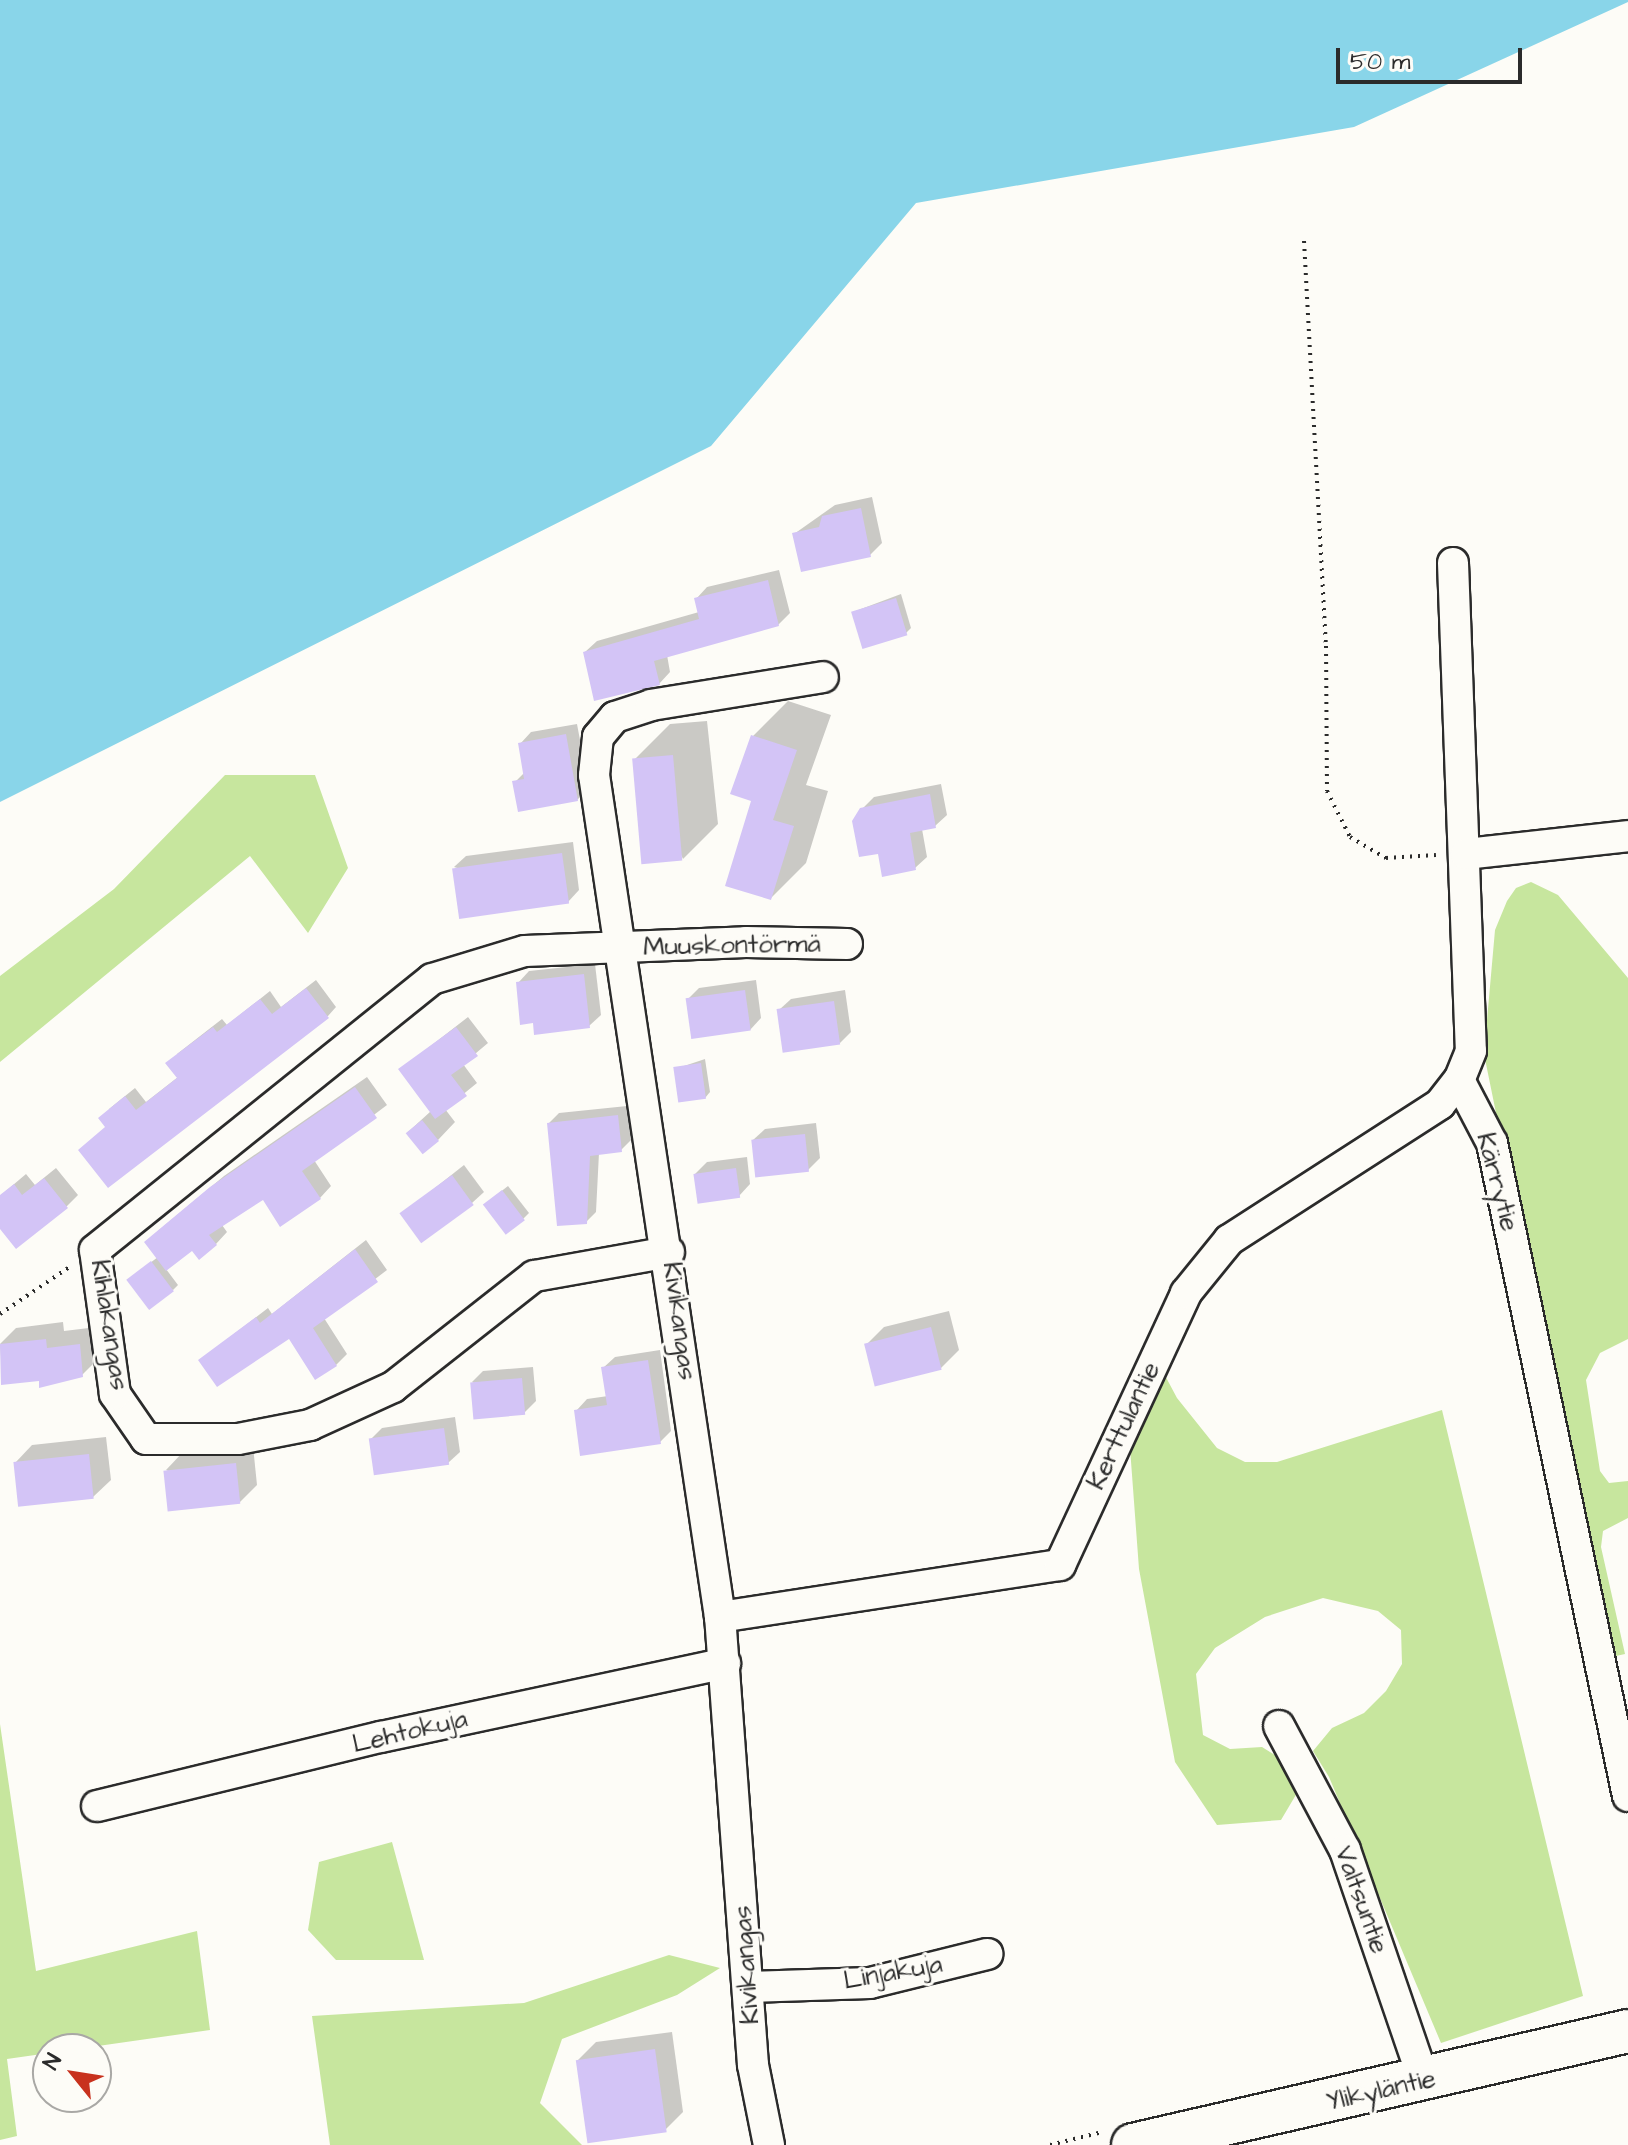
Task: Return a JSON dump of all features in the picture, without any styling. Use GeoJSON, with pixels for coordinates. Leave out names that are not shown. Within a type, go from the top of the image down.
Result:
{"type":"FeatureCollection","features":[{"type":"Feature","properties":{"kind":"main road","name":"Ylikyläntie"},"geometry":{"type":"LineString","coordinates":[[1133,2145],[1424,2081],[1628,2031]]}},
{"type":"Feature","properties":{"kind":"street"},"geometry":{"type":"LineString","coordinates":[[1453,563],[1471,1051],[1459,1080]]}},
{"type":"Feature","properties":{"kind":"street","name":"Kivikangas"},"geometry":{"type":"LineString","coordinates":[[769,2145],[753,2065],[720,1617],[669,1252],[617,949],[594,775],[598,737],[615,717],[651,705],[823,677]]}},
{"type":"Feature","properties":{"kind":"street"},"geometry":{"type":"LineString","coordinates":[[1466,854],[1628,836]]}},
{"type":"Feature","properties":{"kind":"street","name":"Muuskontörmä"},"geometry":{"type":"LineString","coordinates":[[617,949],[746,942],[847,944]]}},
{"type":"Feature","properties":{"kind":"street","name":"Kihlakangas"},"geometry":{"type":"LineString","coordinates":[[617,949],[525,951],[432,979],[95,1250],[115,1394],[146,1439],[223,1439],[310,1425],[393,1387],[534,1276],[669,1252]]}},
{"type":"Feature","properties":{"kind":"street","name":"Kerttulantie"},"geometry":{"type":"LineString","coordinates":[[720,1617],[1060,1565],[1186,1293],[1229,1240],[1440,1104],[1459,1080]]}},
{"type":"Feature","properties":{"kind":"street","name":"Kärrytie"},"geometry":{"type":"LineString","coordinates":[[1459,1080],[1492,1143],[1628,1796]]}},
{"type":"Feature","properties":{"kind":"street","name":"Lehtokuja"},"geometry":{"type":"LineString","coordinates":[[97,1806],[725,1663]]}},
{"type":"Feature","properties":{"kind":"street","name":"Valtsuntie"},"geometry":{"type":"LineString","coordinates":[[1279,1726],[1345,1850],[1424,2081]]}},
{"type":"Feature","properties":{"kind":"street","name":"Linjakuja"},"geometry":{"type":"LineString","coordinates":[[749,1987],[870,1983],[987,1954]]}},
{"type":"Feature","properties":{"kind":"path"},"geometry":{"type":"LineString","coordinates":[[1304,241],[1326,646],[1327,791],[1350,837],[1386,858],[1466,854]]}},
{"type":"Feature","properties":{"kind":"path"},"geometry":{"type":"LineString","coordinates":[[0,1314],[95,1250]]}},
{"type":"Feature","properties":{"kind":"green space"},"geometry":{"type":"Polygon","coordinates":[[[225,775],[315,775],[348,868],[308,933],[250,856],[0,1062],[0,976],[114,889],[225,775]]]}},
{"type":"Feature","properties":{"kind":"green space"},"geometry":{"type":"Polygon","coordinates":[[[1531,882],[1558,895],[1628,978],[1628,1339],[1600,1353],[1586,1380],[1600,1471],[1609,1483],[1628,1481],[1628,1518],[1603,1531],[1601,1547],[1625,1654],[1607,1658],[1484,1054],[1495,930],[1516,888],[1531,882]]]}},
{"type":"Feature","properties":{"kind":"green space"},"geometry":{"type":"Polygon","coordinates":[[[1161,1368],[1177,1398],[1217,1448],[1245,1462],[1277,1462],[1442,1410],[1583,1996],[1441,2043],[1329,1777],[1313,1751],[1332,1728],[1364,1713],[1386,1691],[1402,1664],[1401,1630],[1378,1611],[1323,1598],[1265,1617],[1215,1648],[1196,1674],[1203,1735],[1230,1749],[1262,1747],[1289,1764],[1297,1793],[1281,1820],[1217,1825],[1175,1762],[1139,1569],[1128,1421],[1161,1368]]]}},
{"type":"Feature","properties":{"kind":"green space"},"geometry":{"type":"Polygon","coordinates":[[[0,1724],[36,1971],[197,1931],[210,2030],[112,2044],[112,2033],[32,2033],[32,2055],[7,2059],[17,2136],[0,2140],[0,1724]]]}},
{"type":"Feature","properties":{"kind":"green space"},"geometry":{"type":"Polygon","coordinates":[[[392,1842],[424,1960],[336,1960],[308,1930],[319,1862],[392,1842]]]}},
{"type":"Feature","properties":{"kind":"green space"},"geometry":{"type":"Polygon","coordinates":[[[669,1955],[720,1968],[677,1995],[562,2039],[540,2103],[582,2145],[330,2145],[312,2016],[524,2003],[669,1955]]]}},
{"type":"Feature","properties":{"kind":"water"},"geometry":{"type":"Polygon","coordinates":[[[0,0],[1628,2],[1354,127],[916,203],[711,446],[0,802],[0,0]]]}},
{"type":"Feature","properties":{"kind":"building"},"geometry":{"type":"Polygon","coordinates":[[[861,508],[871,557],[801,572],[792,533],[819,527],[822,516],[861,508]]]}},
{"type":"Feature","properties":{"kind":"building"},"geometry":{"type":"Polygon","coordinates":[[[768,580],[779,626],[654,661],[660,685],[594,701],[583,652],[699,619],[694,598],[768,580]]]}},
{"type":"Feature","properties":{"kind":"building"},"geometry":{"type":"Polygon","coordinates":[[[896,598],[907,635],[862,649],[851,612],[896,598]]]}},
{"type":"Feature","properties":{"kind":"building"},"geometry":{"type":"Polygon","coordinates":[[[566,734],[578,801],[518,812],[512,781],[524,779],[518,743],[566,734]]]}},
{"type":"Feature","properties":{"kind":"building"},"geometry":{"type":"Polygon","coordinates":[[[751,735],[797,750],[773,820],[794,826],[771,900],[725,886],[751,801],[730,794],[751,735]]]}},
{"type":"Feature","properties":{"kind":"building"},"geometry":{"type":"Polygon","coordinates":[[[673,755],[682,861],[641,864],[632,759],[673,755]]]}},
{"type":"Feature","properties":{"kind":"building"},"geometry":{"type":"Polygon","coordinates":[[[930,794],[936,828],[910,833],[916,870],[882,877],[878,854],[859,857],[852,821],[860,808],[930,794]]]}},
{"type":"Feature","properties":{"kind":"building"},"geometry":{"type":"Polygon","coordinates":[[[562,853],[569,904],[459,919],[452,868],[562,853]]]}},
{"type":"Feature","properties":{"kind":"building"},"geometry":{"type":"Polygon","coordinates":[[[584,974],[590,1028],[534,1035],[533,1023],[520,1025],[516,982],[584,974]]]}},
{"type":"Feature","properties":{"kind":"building"},"geometry":{"type":"Polygon","coordinates":[[[306,988],[329,1018],[108,1188],[78,1150],[105,1127],[98,1118],[125,1096],[136,1110],[177,1078],[165,1063],[213,1027],[217,1032],[260,999],[272,1014],[306,988]]]}},
{"type":"Feature","properties":{"kind":"building"},"geometry":{"type":"Polygon","coordinates":[[[745,990],[751,1031],[691,1039],[686,998],[745,990]]]}},
{"type":"Feature","properties":{"kind":"building"},"geometry":{"type":"Polygon","coordinates":[[[834,1001],[840,1045],[783,1053],[777,1009],[834,1001]]]}},
{"type":"Feature","properties":{"kind":"building"},"geometry":{"type":"Polygon","coordinates":[[[456,1027],[478,1056],[451,1075],[467,1096],[435,1119],[398,1069],[456,1027]]]}},
{"type":"Feature","properties":{"kind":"building"},"geometry":{"type":"Polygon","coordinates":[[[701,1063],[706,1099],[678,1103],[673,1067],[701,1063]]]}},
{"type":"Feature","properties":{"kind":"building"},"geometry":{"type":"Polygon","coordinates":[[[355,1087],[377,1118],[302,1171],[321,1199],[280,1227],[263,1200],[209,1235],[217,1245],[199,1260],[192,1251],[166,1271],[144,1242],[210,1187],[355,1087]]]}},
{"type":"Feature","properties":{"kind":"building"},"geometry":{"type":"Polygon","coordinates":[[[618,1115],[622,1152],[590,1156],[587,1224],[557,1226],[547,1123],[618,1115]]]}},
{"type":"Feature","properties":{"kind":"building"},"geometry":{"type":"Polygon","coordinates":[[[422,1120],[439,1141],[423,1154],[406,1133],[422,1120]]]}},
{"type":"Feature","properties":{"kind":"building"},"geometry":{"type":"Polygon","coordinates":[[[805,1134],[809,1172],[755,1177],[751,1140],[805,1134]]]}},
{"type":"Feature","properties":{"kind":"building"},"geometry":{"type":"Polygon","coordinates":[[[736,1168],[740,1198],[698,1204],[693,1174],[736,1168]]]}},
{"type":"Feature","properties":{"kind":"building"},"geometry":{"type":"Polygon","coordinates":[[[452,1175],[474,1205],[421,1243],[399,1213],[452,1175]]]}},
{"type":"Feature","properties":{"kind":"building"},"geometry":{"type":"Polygon","coordinates":[[[44,1178],[68,1208],[16,1249],[0,1229],[0,1195],[14,1184],[22,1195],[44,1178]]]}},
{"type":"Feature","properties":{"kind":"building"},"geometry":{"type":"Polygon","coordinates":[[[502,1190],[525,1220],[506,1235],[483,1204],[502,1190]]]}},
{"type":"Feature","properties":{"kind":"building"},"geometry":{"type":"Polygon","coordinates":[[[355,1249],[378,1282],[313,1328],[337,1366],[315,1380],[289,1339],[217,1387],[198,1360],[256,1317],[260,1323],[355,1249]]]}},
{"type":"Feature","properties":{"kind":"building"},"geometry":{"type":"Polygon","coordinates":[[[151,1261],[174,1291],[149,1310],[126,1280],[151,1261]]]}},
{"type":"Feature","properties":{"kind":"building"},"geometry":{"type":"Polygon","coordinates":[[[931,1327],[942,1370],[875,1386],[864,1344],[931,1327]]]}},
{"type":"Feature","properties":{"kind":"building"},"geometry":{"type":"Polygon","coordinates":[[[46,1339],[47,1348],[80,1344],[83,1377],[39,1388],[39,1381],[1,1385],[0,1344],[46,1339]]]}},
{"type":"Feature","properties":{"kind":"building"},"geometry":{"type":"Polygon","coordinates":[[[648,1360],[661,1444],[580,1456],[574,1410],[607,1405],[601,1367],[648,1360]]]}},
{"type":"Feature","properties":{"kind":"building"},"geometry":{"type":"Polygon","coordinates":[[[522,1378],[525,1415],[473,1419],[470,1383],[522,1378]]]}},
{"type":"Feature","properties":{"kind":"building"},"geometry":{"type":"Polygon","coordinates":[[[444,1428],[449,1465],[374,1475],[369,1439],[444,1428]]]}},
{"type":"Feature","properties":{"kind":"building"},"geometry":{"type":"Polygon","coordinates":[[[89,1454],[94,1499],[18,1507],[13,1462],[89,1454]]]}},
{"type":"Feature","properties":{"kind":"building"},"geometry":{"type":"Polygon","coordinates":[[[236,1463],[240,1504],[168,1511],[163,1471],[236,1463]]]}},
{"type":"Feature","properties":{"kind":"building"},"geometry":{"type":"Polygon","coordinates":[[[655,2049],[667,2132],[587,2143],[576,2060],[655,2049]]]}}]}
